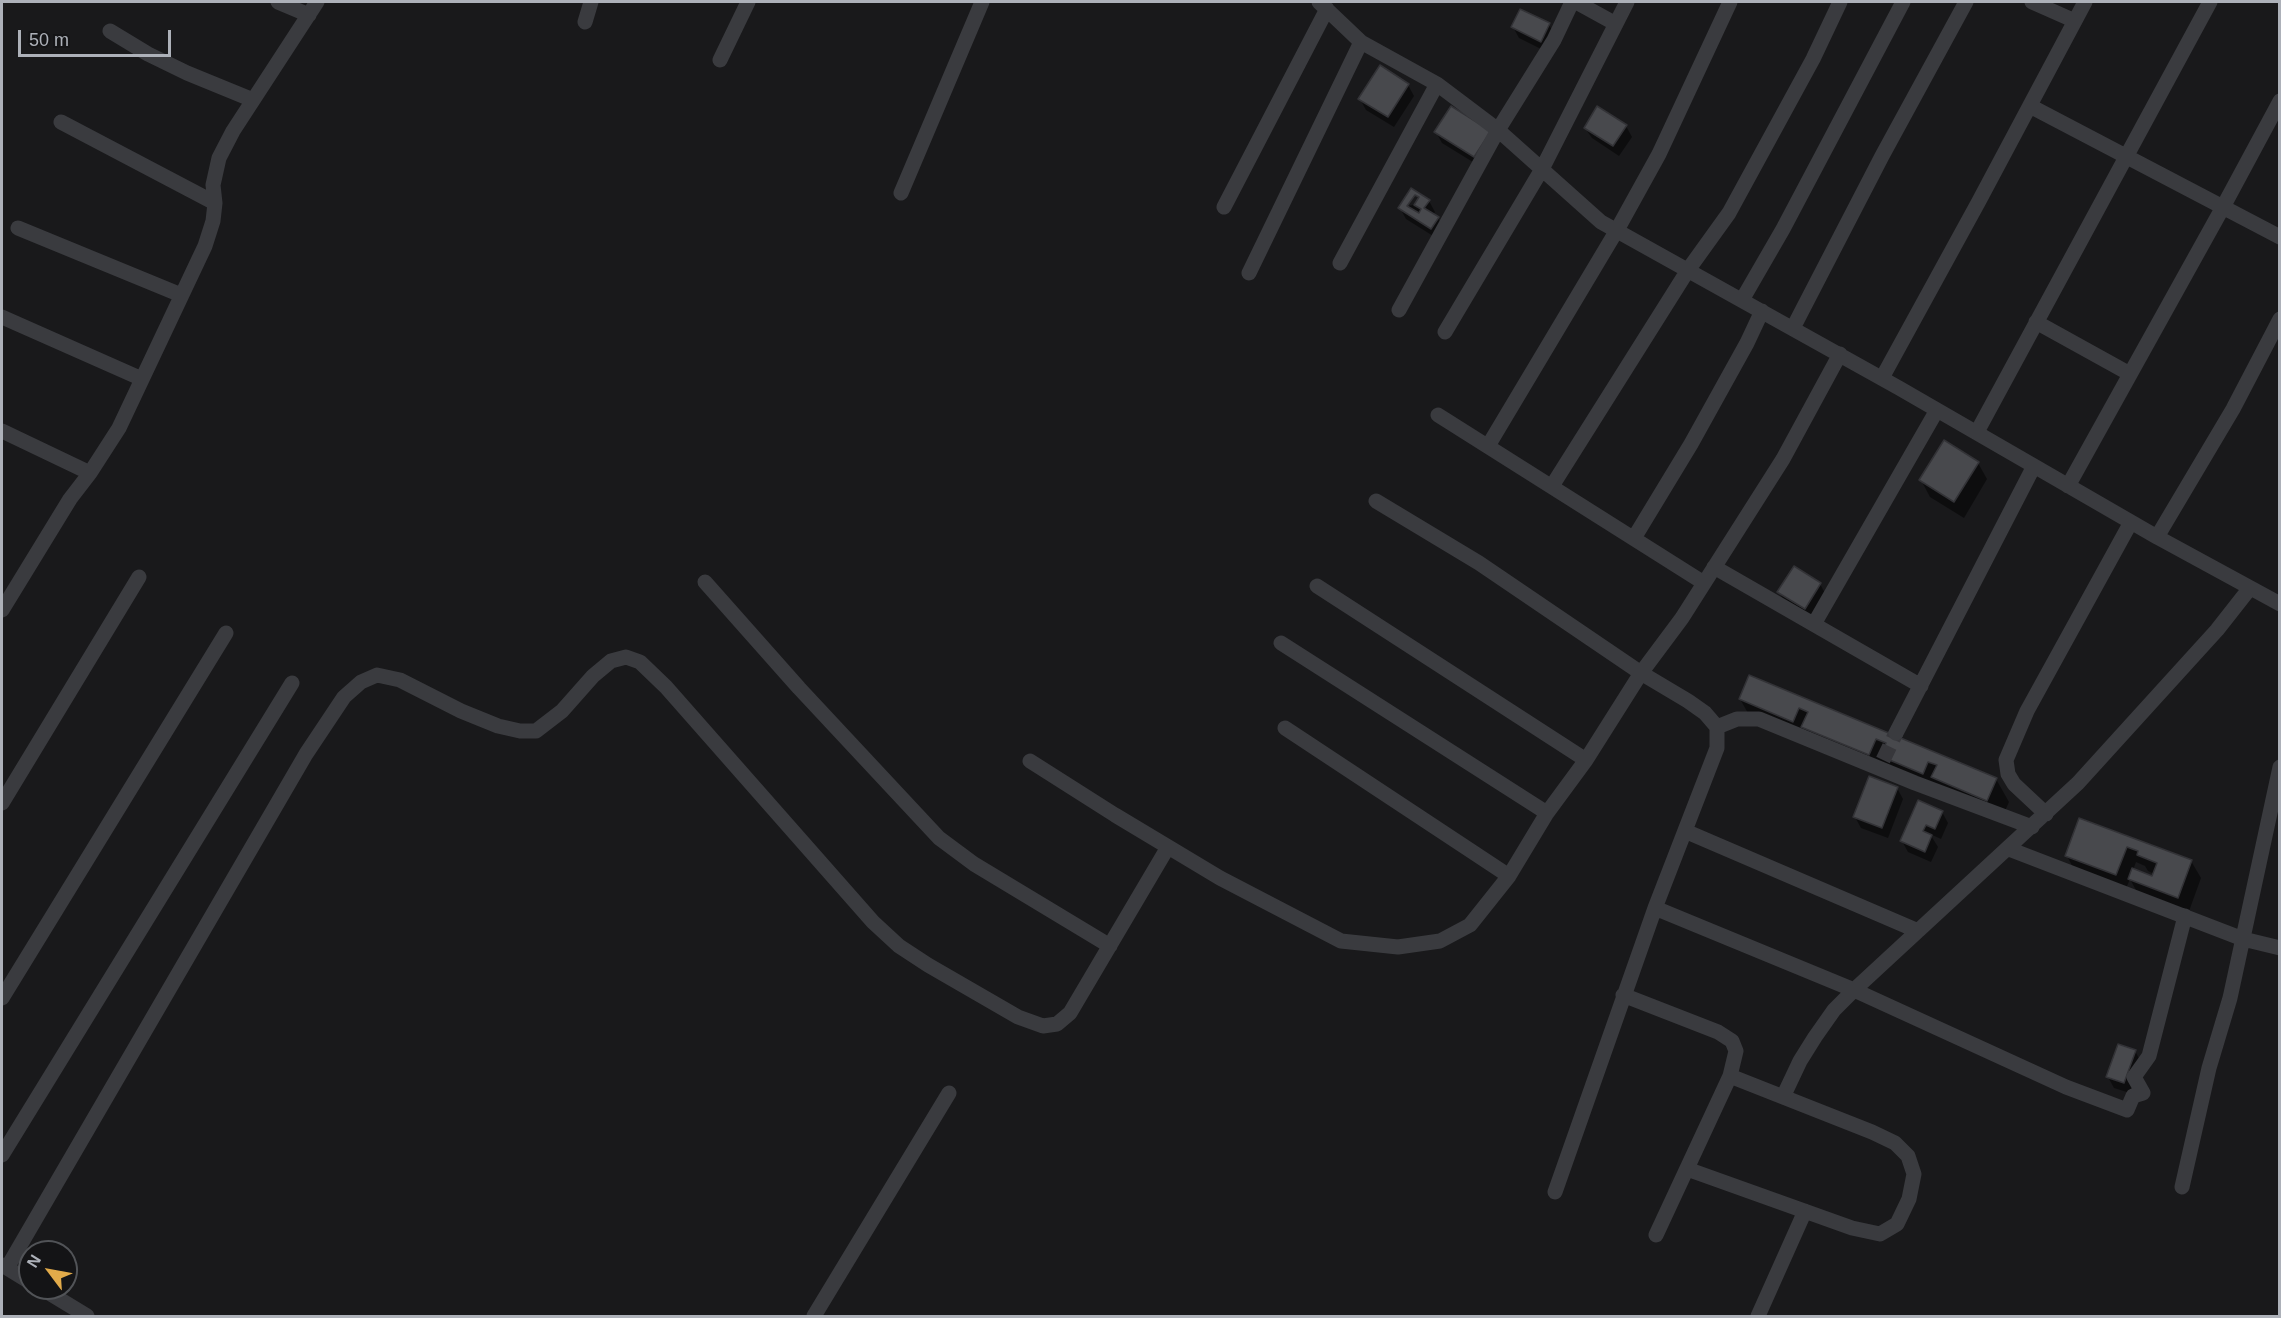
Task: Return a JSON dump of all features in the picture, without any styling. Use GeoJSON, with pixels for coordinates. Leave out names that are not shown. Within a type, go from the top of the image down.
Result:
{"type":"FeatureCollection","features":[{"type":"Feature","properties":{"kind":"street"},"geometry":{"type":"LineString","coordinates":[[2,610],[70,499],[119,428],[205,246],[213,221],[215,203],[213,185],[219,158],[233,131],[313,8],[278,2]]}},
{"type":"Feature","properties":{"kind":"street"},"geometry":{"type":"LineString","coordinates":[[585,22],[591,2]]}},
{"type":"Feature","properties":{"kind":"street"},"geometry":{"type":"LineString","coordinates":[[720,60],[748,2]]}},
{"type":"Feature","properties":{"kind":"street"},"geometry":{"type":"LineString","coordinates":[[901,193],[982,2]]}},
{"type":"Feature","properties":{"kind":"street"},"geometry":{"type":"LineString","coordinates":[[1400,310],[1498,130],[1554,40],[1574,2],[1616,24]]}},
{"type":"Feature","properties":{"kind":"street"},"geometry":{"type":"LineString","coordinates":[[1445,332],[1542,169],[1627,2]]}},
{"type":"Feature","properties":{"kind":"street"},"geometry":{"type":"LineString","coordinates":[[1488,446],[1617,230],[1659,154],[1730,2]]}},
{"type":"Feature","properties":{"kind":"street"},"geometry":{"type":"LineString","coordinates":[[1552,486],[1688,270],[1729,213],[1813,58],[1840,2]]}},
{"type":"Feature","properties":{"kind":"street"},"geometry":{"type":"LineString","coordinates":[[1742,300],[1783,229],[1903,2]]}},
{"type":"Feature","properties":{"kind":"street"},"geometry":{"type":"LineString","coordinates":[[1793,328],[1882,156],[1966,2]]}},
{"type":"Feature","properties":{"kind":"street"},"geometry":{"type":"LineString","coordinates":[[2032,2],[2075,21]]}},
{"type":"Feature","properties":{"kind":"street"},"geometry":{"type":"LineString","coordinates":[[1881,378],[2085,2]]}},
{"type":"Feature","properties":{"kind":"street"},"geometry":{"type":"LineString","coordinates":[[1977,432],[2210,2]]}},
{"type":"Feature","properties":{"kind":"street"},"geometry":{"type":"LineString","coordinates":[[1224,207],[1323,5],[1361,42],[1437,84],[1498,130],[1601,222],[1840,354],[2157,537],[2250,588],[2278,600]]}},
{"type":"Feature","properties":{"kind":"street"},"geometry":{"type":"LineString","coordinates":[[110,31],[148,54],[187,73],[253,100]]}},
{"type":"Feature","properties":{"kind":"street"},"geometry":{"type":"LineString","coordinates":[[1249,273],[1361,42]]}},
{"type":"Feature","properties":{"kind":"street"},"geometry":{"type":"LineString","coordinates":[[1340,264],[1437,84]]}},
{"type":"Feature","properties":{"kind":"street"},"geometry":{"type":"LineString","coordinates":[[2068,486],[2280,101]]}},
{"type":"Feature","properties":{"kind":"street"},"geometry":{"type":"LineString","coordinates":[[2030,106],[2280,237]]}},
{"type":"Feature","properties":{"kind":"street"},"geometry":{"type":"LineString","coordinates":[[61,122],[215,203]]}},
{"type":"Feature","properties":{"kind":"street"},"geometry":{"type":"LineString","coordinates":[[18,228],[181,295]]}},
{"type":"Feature","properties":{"kind":"street"},"geometry":{"type":"LineString","coordinates":[[1634,538],[1691,444],[1747,343],[1762,311]]}},
{"type":"Feature","properties":{"kind":"street"},"geometry":{"type":"LineString","coordinates":[[2,317],[142,379]]}},
{"type":"Feature","properties":{"kind":"street"},"geometry":{"type":"LineString","coordinates":[[2157,537],[2233,409],[2280,318]]}},
{"type":"Feature","properties":{"kind":"street"},"geometry":{"type":"LineString","coordinates":[[2036,322],[2130,374]]}},
{"type":"Feature","properties":{"kind":"street"},"geometry":{"type":"LineString","coordinates":[[1029,761],[1220,878],[1341,941],[1398,947],[1440,941],[1470,925],[1509,876],[1547,813],[1586,760],[1641,673],[1682,618],[1783,459],[1840,354]]}},
{"type":"Feature","properties":{"kind":"street"},"geometry":{"type":"LineString","coordinates":[[1814,624],[1937,410]]}},
{"type":"Feature","properties":{"kind":"street"},"geometry":{"type":"LineString","coordinates":[[1438,415],[1704,583]]}},
{"type":"Feature","properties":{"kind":"street"},"geometry":{"type":"LineString","coordinates":[[2,431],[90,472]]}},
{"type":"Feature","properties":{"kind":"street"},"geometry":{"type":"LineString","coordinates":[[1896,733],[2034,465]]}},
{"type":"Feature","properties":{"kind":"street"},"geometry":{"type":"LineString","coordinates":[[1376,501],[1479,563],[1641,673],[1705,713],[1717,727],[1717,748],[1623,995],[1555,1192]]}},
{"type":"Feature","properties":{"kind":"street"},"geometry":{"type":"LineString","coordinates":[[2046,814],[2014,784],[2008,774],[2006,760],[2027,711],[2131,522]]}},
{"type":"Feature","properties":{"kind":"street"},"geometry":{"type":"LineString","coordinates":[[1714,567],[1921,686]]}},
{"type":"Feature","properties":{"kind":"street"},"geometry":{"type":"LineString","coordinates":[[2,803],[139,577]]}},
{"type":"Feature","properties":{"kind":"street"},"geometry":{"type":"LineString","coordinates":[[705,582],[806,696],[939,838],[974,864],[1110,946]]}},
{"type":"Feature","properties":{"kind":"street"},"geometry":{"type":"LineString","coordinates":[[1317,585],[1586,760]]}},
{"type":"Feature","properties":{"kind":"street"},"geometry":{"type":"LineString","coordinates":[[1783,1097],[1815,1037],[1834,1011],[2078,783],[2217,630],[2250,588]]}},
{"type":"Feature","properties":{"kind":"street"},"geometry":{"type":"LineString","coordinates":[[2,998],[226,633]]}},
{"type":"Feature","properties":{"kind":"street"},"geometry":{"type":"LineString","coordinates":[[1281,643],[1547,813]]}},
{"type":"Feature","properties":{"kind":"street"},"geometry":{"type":"LineString","coordinates":[[18,1275],[4,1267],[313,744],[344,697],[361,682],[377,675],[400,680],[461,711],[498,726],[520,731],[536,731],[561,711],[593,676],[611,661],[626,657],[639,662],[666,687],[873,922],[899,946],[1018,1017],[1043,1026],[1057,1024],[1070,1013],[1168,847]]}},
{"type":"Feature","properties":{"kind":"street"},"geometry":{"type":"LineString","coordinates":[[2,1155],[292,683]]}},
{"type":"Feature","properties":{"kind":"street"},"geometry":{"type":"LineString","coordinates":[[1717,727],[1737,719],[1760,719],[1881,764],[2032,827]]}},
{"type":"Feature","properties":{"kind":"street"},"geometry":{"type":"LineString","coordinates":[[1285,728],[1509,876]]}},
{"type":"Feature","properties":{"kind":"street"},"geometry":{"type":"LineString","coordinates":[[2182,1187],[2209,1068],[2230,998],[2280,767]]}},
{"type":"Feature","properties":{"kind":"street"},"geometry":{"type":"LineString","coordinates":[[1685,831],[1918,931]]}},
{"type":"Feature","properties":{"kind":"street"},"geometry":{"type":"LineString","coordinates":[[2009,849],[2243,939],[2280,948]]}},
{"type":"Feature","properties":{"kind":"street"},"geometry":{"type":"LineString","coordinates":[[1655,908],[1854,990],[2066,1087],[2127,1110],[2133,1096],[2143,1093],[2134,1077],[2149,1056],[2185,916]]}},
{"type":"Feature","properties":{"kind":"street"},"geometry":{"type":"LineString","coordinates":[[1623,995],[1718,1032],[1732,1041],[1736,1051],[1730,1076],[1656,1235]]}},
{"type":"Feature","properties":{"kind":"street"},"geometry":{"type":"LineString","coordinates":[[1687,1169],[1852,1228],[1880,1234],[1897,1224],[1909,1199],[1914,1174],[1908,1156],[1895,1143],[1730,1076]]}},
{"type":"Feature","properties":{"kind":"street"},"geometry":{"type":"LineString","coordinates":[[814,1317],[950,1093]]}},
{"type":"Feature","properties":{"kind":"street"},"geometry":{"type":"LineString","coordinates":[[1758,1317],[1805,1211]]}},
{"type":"Feature","properties":{"kind":"street"},"geometry":{"type":"LineString","coordinates":[[59,1300],[87,1317]]}},
{"type":"Feature","properties":{"kind":"building"},"geometry":{"type":"Polygon","coordinates":[[[1520,9],[1550,23],[1541,42],[1511,27],[1520,9]]]}},
{"type":"Feature","properties":{"kind":"building"},"geometry":{"type":"Polygon","coordinates":[[[1380,65],[1409,84],[1388,117],[1358,99],[1380,65]]]}},
{"type":"Feature","properties":{"kind":"building"},"geometry":{"type":"Polygon","coordinates":[[[1451,106],[1491,131],[1474,157],[1434,132],[1451,106]]]}},
{"type":"Feature","properties":{"kind":"building"},"geometry":{"type":"Polygon","coordinates":[[[1597,106],[1627,125],[1613,146],[1584,128],[1597,106]]]}},
{"type":"Feature","properties":{"kind":"building"},"geometry":{"type":"Polygon","coordinates":[[[1411,188],[1430,200],[1424,208],[1439,217],[1431,229],[1398,208],[1411,188]]]}},
{"type":"Feature","properties":{"kind":"building"},"geometry":{"type":"Polygon","coordinates":[[[1415,195],[1419,197],[1414,205],[1421,209],[1419,213],[1407,206],[1415,195]]]}},
{"type":"Feature","properties":{"kind":"building"},"geometry":{"type":"Polygon","coordinates":[[[1944,440],[1979,462],[1954,502],[1919,480],[1944,440]]]}},
{"type":"Feature","properties":{"kind":"building"},"geometry":{"type":"Polygon","coordinates":[[[1794,566],[1821,583],[1805,609],[1777,592],[1794,566]]]}},
{"type":"Feature","properties":{"kind":"building"},"geometry":{"type":"Polygon","coordinates":[[[1749,675],[1997,778],[1987,801],[1931,777],[1937,765],[1928,762],[1923,774],[1880,756],[1886,743],[1876,739],[1869,755],[1801,727],[1808,712],[1799,708],[1793,722],[1739,699],[1749,675]]]}},
{"type":"Feature","properties":{"kind":"building"},"geometry":{"type":"Polygon","coordinates":[[[1869,776],[1898,787],[1882,828],[1853,817],[1869,776]]]}},
{"type":"Feature","properties":{"kind":"building"},"geometry":{"type":"Polygon","coordinates":[[[1918,800],[1943,811],[1935,829],[1926,825],[1923,831],[1932,835],[1925,852],[1900,841],[1918,800]]]}},
{"type":"Feature","properties":{"kind":"building"},"geometry":{"type":"Polygon","coordinates":[[[2079,818],[2192,860],[2178,898],[2128,879],[2132,868],[2152,876],[2157,863],[2137,855],[2138,851],[2127,847],[2116,875],[2065,856],[2079,818]]]}},
{"type":"Feature","properties":{"kind":"building"},"geometry":{"type":"Polygon","coordinates":[[[2118,1044],[2136,1050],[2124,1083],[2106,1077],[2118,1044]]]}},
{"type":"Feature","properties":{"kind":"tunnel"},"geometry":{"type":"LineString","coordinates":[[1883,760],[1896,733]]}}]}
